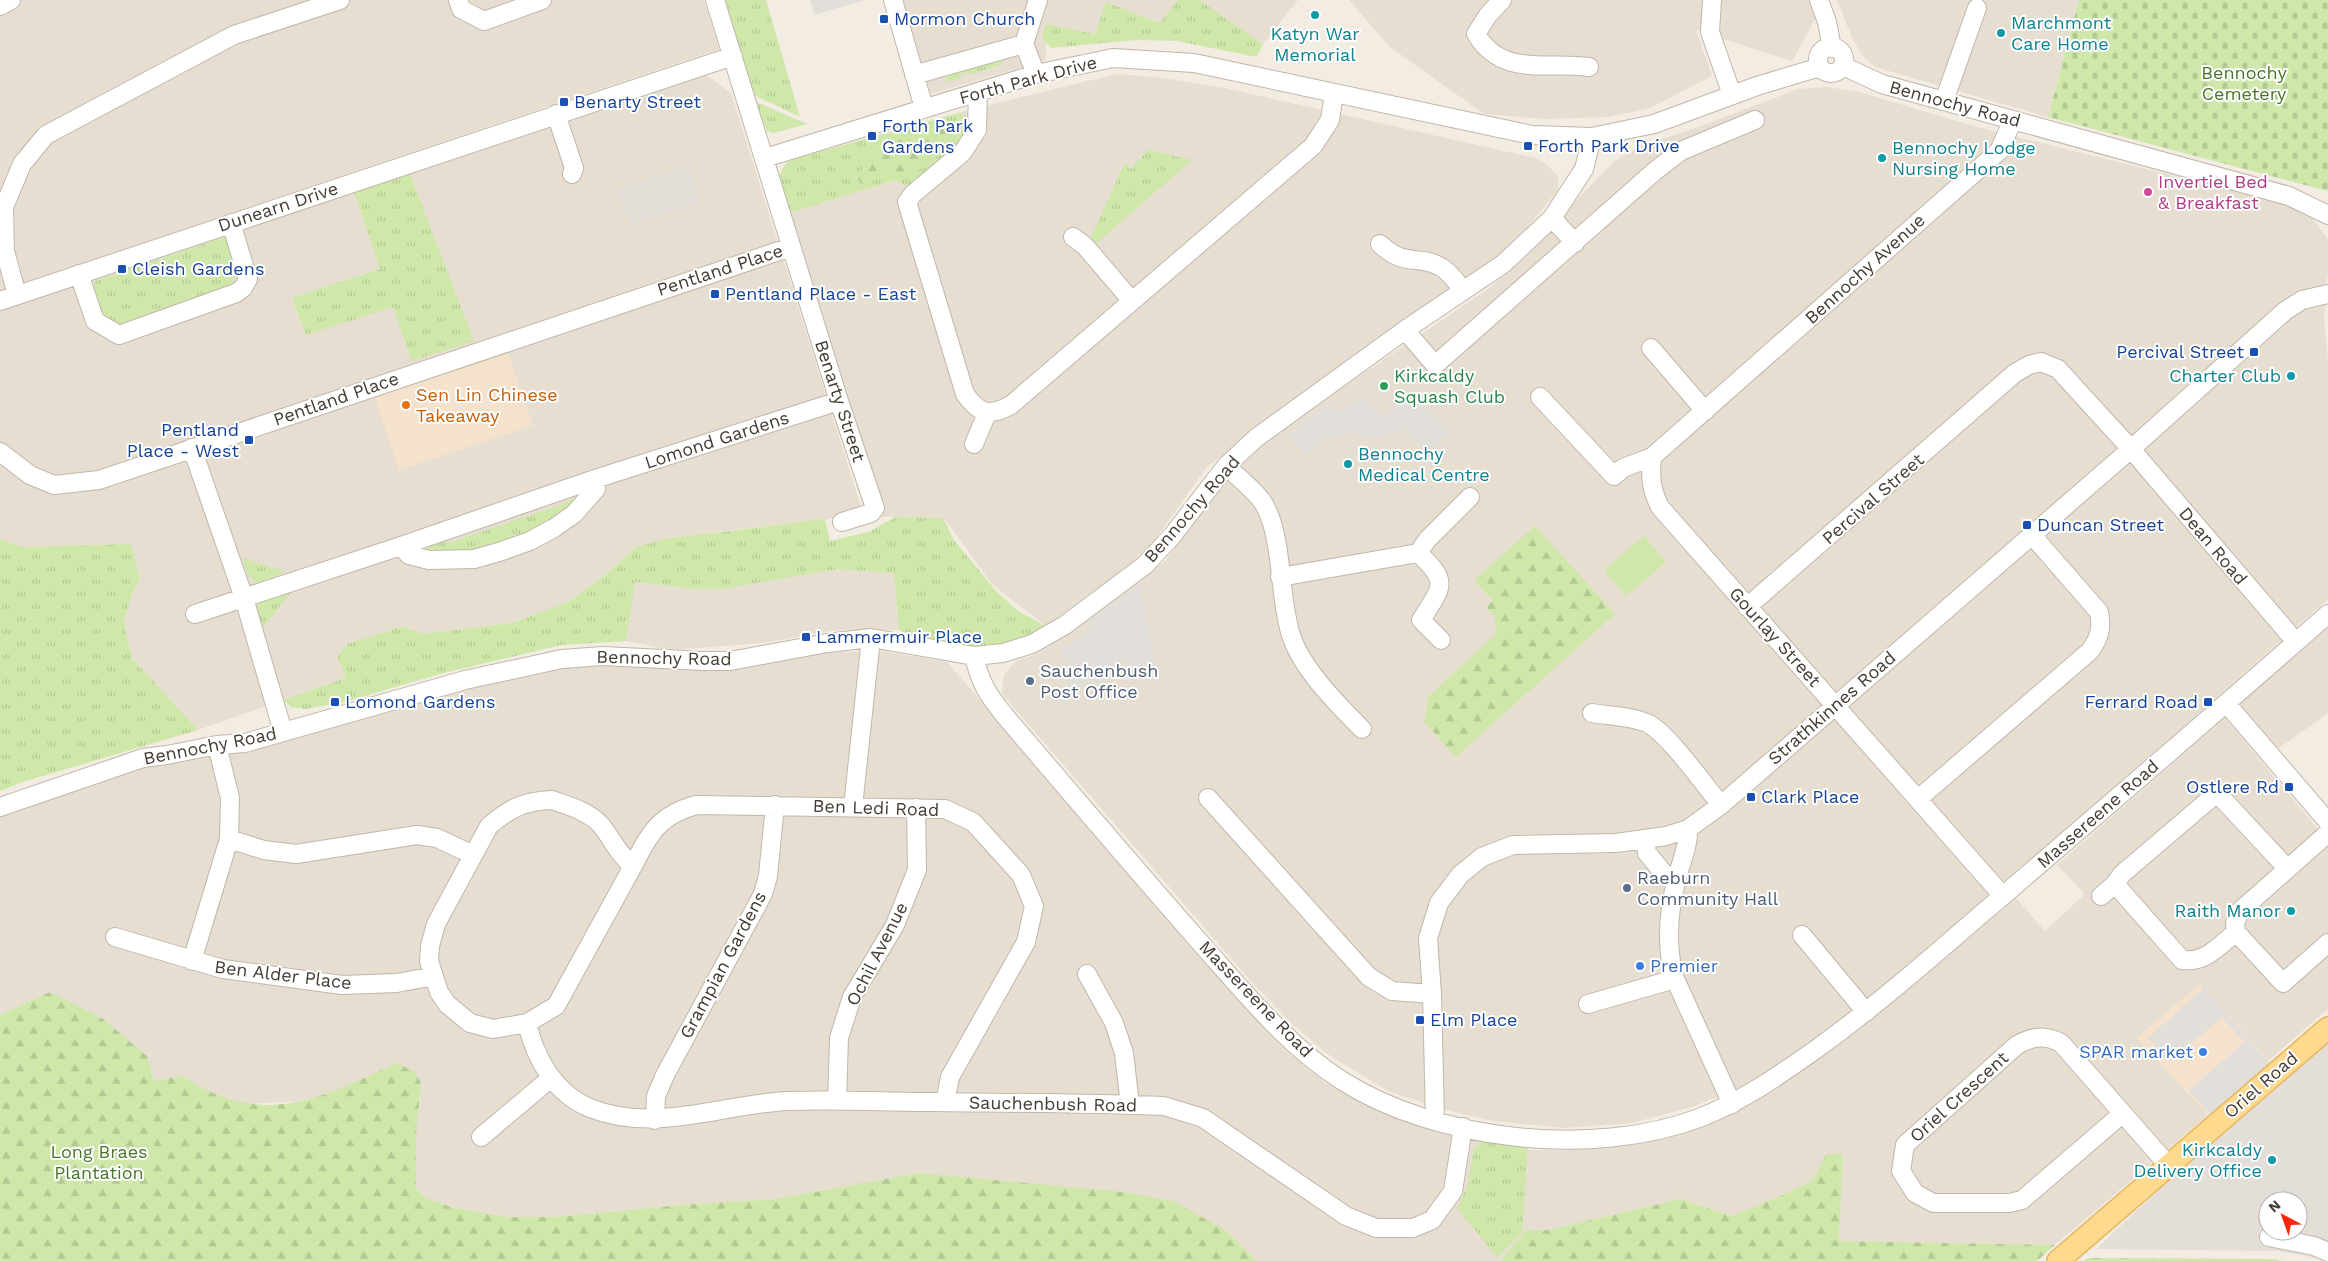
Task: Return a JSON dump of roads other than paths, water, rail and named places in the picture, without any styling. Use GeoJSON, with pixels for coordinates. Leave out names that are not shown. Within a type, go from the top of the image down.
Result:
{"type":"FeatureCollection","features":[{"type":"Feature","properties":{"kind":"main road","name":"Oriel Road"},"geometry":{"type":"LineString","coordinates":[[2058,1261],[2328,1028]]}},
{"type":"Feature","properties":{"kind":"street"},"geometry":{"type":"LineString","coordinates":[[0,6],[11,0]]}},
{"type":"Feature","properties":{"kind":"street"},"geometry":{"type":"LineString","coordinates":[[17,295],[5,251],[4,207],[22,164],[46,135],[234,35],[340,0]]}},
{"type":"Feature","properties":{"kind":"street"},"geometry":{"type":"LineString","coordinates":[[458,0],[461,10],[484,21],[542,0]]}},
{"type":"Feature","properties":{"kind":"street","name":"Benarty Street"},"geometry":{"type":"LineString","coordinates":[[715,0],[839,401],[875,508],[871,513],[842,522]]}},
{"type":"Feature","properties":{"kind":"street"},"geometry":{"type":"LineString","coordinates":[[893,0],[924,108]]}},
{"type":"Feature","properties":{"kind":"street"},"geometry":{"type":"LineString","coordinates":[[1036,74],[1024,44],[1038,0]]}},
{"type":"Feature","properties":{"kind":"street"},"geometry":{"type":"LineString","coordinates":[[1502,0],[1488,14],[1476,34],[1494,56],[1503,61],[1548,66],[1568,64],[1589,67]]}},
{"type":"Feature","properties":{"kind":"street"},"geometry":{"type":"LineString","coordinates":[[1712,0],[1710,32],[1732,95]]}},
{"type":"Feature","properties":{"kind":"street"},"geometry":{"type":"LineString","coordinates":[[1819,0],[1827,22],[1832,48]]}},
{"type":"Feature","properties":{"kind":"street"},"geometry":{"type":"LineString","coordinates":[[1944,101],[1977,8]]}},
{"type":"Feature","properties":{"kind":"street"},"geometry":{"type":"LineString","coordinates":[[914,75],[1024,44]]}},
{"type":"Feature","properties":{"kind":"street"},"geometry":{"type":"LineString","coordinates":[[1832,48],[1842,54],[1842,66],[1834,73],[1826,72],[1820,67],[1819,55],[1824,50],[1832,48]]}},
{"type":"Feature","properties":{"kind":"street","name":"Dunearn Drive"},"geometry":{"type":"LineString","coordinates":[[0,300],[733,56]]}},
{"type":"Feature","properties":{"kind":"street","name":"Forth Park Drive"},"geometry":{"type":"LineString","coordinates":[[764,158],[1036,74],[1114,58],[1194,64],[1532,135],[1592,137]]}},
{"type":"Feature","properties":{"kind":"street","name":"Bennochy Road"},"geometry":{"type":"LineString","coordinates":[[1842,66],[1882,84],[2289,196],[2328,215]]}},
{"type":"Feature","properties":{"kind":"street"},"geometry":{"type":"LineString","coordinates":[[1592,137],[1654,124],[1732,95],[1820,67]]}},
{"type":"Feature","properties":{"kind":"street"},"geometry":{"type":"LineString","coordinates":[[978,92],[977,130],[963,152],[913,194],[908,202],[965,394],[974,405],[987,413],[998,412],[1011,405],[1131,300],[1313,146],[1330,120],[1334,93]]}},
{"type":"Feature","properties":{"kind":"street"},"geometry":{"type":"LineString","coordinates":[[556,114],[574,168],[572,174]]}},
{"type":"Feature","properties":{"kind":"street"},"geometry":{"type":"LineString","coordinates":[[1405,330],[1435,365],[1656,170],[1681,151],[1755,120]]}},
{"type":"Feature","properties":{"kind":"street","name":"Bennochy Avenue"},"geometry":{"type":"LineString","coordinates":[[1540,397],[1617,480],[1623,468],[1652,457],[1998,151],[2013,120]]}},
{"type":"Feature","properties":{"kind":"street","name":"Bennochy Road"},"geometry":{"type":"LineString","coordinates":[[0,807],[143,758],[217,745],[245,743],[465,680],[562,659],[603,656],[704,662],[730,661],[827,643],[871,638],[974,656],[1003,653],[1032,644],[1065,625],[1145,565],[1172,536],[1226,466],[1256,438],[1405,330],[1502,264],[1552,218],[1584,169],[1592,137]]}},
{"type":"Feature","properties":{"kind":"street"},"geometry":{"type":"LineString","coordinates":[[1552,218],[1575,243]]}},
{"type":"Feature","properties":{"kind":"street"},"geometry":{"type":"LineString","coordinates":[[79,274],[95,321],[119,335],[236,293],[243,288],[248,280],[231,223]]}},
{"type":"Feature","properties":{"kind":"street"},"geometry":{"type":"LineString","coordinates":[[1074,236],[1085,246],[1131,300]]}},
{"type":"Feature","properties":{"kind":"street"},"geometry":{"type":"LineString","coordinates":[[1380,244],[1396,257],[1441,267],[1452,276],[1463,290]]}},
{"type":"Feature","properties":{"kind":"street","name":"Pentland Place"},"geometry":{"type":"LineString","coordinates":[[0,452],[30,476],[54,485],[99,480],[791,246]]}},
{"type":"Feature","properties":{"kind":"street","name":"Strathkinnes Road"},"geometry":{"type":"LineString","coordinates":[[1435,1120],[1432,994],[1428,938],[1439,903],[1460,875],[1482,856],[1513,845],[1616,843],[1666,836],[1688,829],[1721,805],[2131,449],[2285,311],[2302,300],[2328,294]]}},
{"type":"Feature","properties":{"kind":"street"},"geometry":{"type":"LineString","coordinates":[[1651,348],[1705,410]]}},
{"type":"Feature","properties":{"kind":"street","name":"Percival Street"},"geometry":{"type":"LineString","coordinates":[[1747,607],[2015,373],[2029,364],[2040,362],[2058,368],[2131,449]]}},
{"type":"Feature","properties":{"kind":"street","name":"Lomond Gardens"},"geometry":{"type":"LineString","coordinates":[[195,614],[596,479],[839,401]]}},
{"type":"Feature","properties":{"kind":"street"},"geometry":{"type":"LineString","coordinates":[[974,444],[987,413]]}},
{"type":"Feature","properties":{"kind":"street"},"geometry":{"type":"LineString","coordinates":[[192,448],[244,598],[283,732]]}},
{"type":"Feature","properties":{"kind":"street","name":"Dean Road"},"geometry":{"type":"LineString","coordinates":[[2131,449],[2296,642]]}},
{"type":"Feature","properties":{"kind":"street","name":"Gourlay Street"},"geometry":{"type":"LineString","coordinates":[[1652,457],[1650,477],[1652,491],[1660,507],[2003,896]]}},
{"type":"Feature","properties":{"kind":"street"},"geometry":{"type":"LineString","coordinates":[[1226,466],[1262,502],[1276,537],[1280,577],[1291,636],[1307,666],[1362,729]]}},
{"type":"Feature","properties":{"kind":"street"},"geometry":{"type":"LineString","coordinates":[[401,546],[409,556],[429,560],[474,559],[499,552],[530,541],[574,514],[596,489],[596,479]]}},
{"type":"Feature","properties":{"kind":"street"},"geometry":{"type":"LineString","coordinates":[[1280,577],[1418,553],[1427,540],[1470,497]]}},
{"type":"Feature","properties":{"kind":"street"},"geometry":{"type":"LineString","coordinates":[[1918,799],[2090,650],[2099,638],[2102,626],[2099,612],[2031,534]]}},
{"type":"Feature","properties":{"kind":"street"},"geometry":{"type":"LineString","coordinates":[[1418,553],[1435,568],[1440,578],[1439,589],[1421,620],[1441,640]]}},
{"type":"Feature","properties":{"kind":"street","name":"Massereene Road"},"geometry":{"type":"LineString","coordinates":[[974,656],[978,676],[987,694],[1090,815],[1279,1029],[1300,1050],[1343,1081],[1387,1104],[1435,1120],[1463,1127],[1520,1136],[1593,1138],[1625,1135],[1694,1120],[1732,1104],[1783,1072],[1866,1012],[2003,896],[2328,614]]}},
{"type":"Feature","properties":{"kind":"street"},"geometry":{"type":"LineString","coordinates":[[853,807],[871,638]]}},
{"type":"Feature","properties":{"kind":"street"},"geometry":{"type":"LineString","coordinates":[[2226,703],[2328,822]]}},
{"type":"Feature","properties":{"kind":"street"},"geometry":{"type":"LineString","coordinates":[[1592,714],[1628,718],[1649,724],[1665,737],[1721,805]]}},
{"type":"Feature","properties":{"kind":"street","name":"Ben Alder Place"},"geometry":{"type":"LineString","coordinates":[[192,961],[228,839],[230,798],[217,745]]}},
{"type":"Feature","properties":{"kind":"street"},"geometry":{"type":"LineString","coordinates":[[2100,896],[2115,884],[2122,874],[2217,793],[2287,868]]}},
{"type":"Feature","properties":{"kind":"street"},"geometry":{"type":"LineString","coordinates":[[1208,798],[1369,977],[1392,991],[1432,994]]}},
{"type":"Feature","properties":{"kind":"street"},"geometry":{"type":"LineString","coordinates":[[527,1023],[493,1028],[470,1023],[447,1004],[440,992],[429,961],[430,946],[436,924],[489,826],[502,814],[523,803],[552,800],[580,809],[600,824],[622,857],[633,866]]}},
{"type":"Feature","properties":{"kind":"street","name":"Ben Ledi Road"},"geometry":{"type":"LineString","coordinates":[[527,1023],[556,1006],[650,833],[663,820],[680,809],[704,804],[945,809],[973,822],[1021,874],[1034,906],[1026,942],[950,1077],[945,1102]]}},
{"type":"Feature","properties":{"kind":"street","name":"Grampian Gardens"},"geometry":{"type":"LineString","coordinates":[[655,1120],[656,1096],[665,1075],[763,894],[768,876],[773,840],[775,805]]}},
{"type":"Feature","properties":{"kind":"street","name":"Ochil Avenue"},"geometry":{"type":"LineString","coordinates":[[837,1101],[839,1038],[852,998],[895,926],[918,870],[916,808]]}},
{"type":"Feature","properties":{"kind":"street"},"geometry":{"type":"LineString","coordinates":[[1688,829],[1688,837],[1676,880],[1667,934],[1675,979],[1732,1104]]}},
{"type":"Feature","properties":{"kind":"street"},"geometry":{"type":"LineString","coordinates":[[2328,833],[2240,911],[2235,923],[2236,932],[2283,983],[2328,944]]}},
{"type":"Feature","properties":{"kind":"street"},"geometry":{"type":"LineString","coordinates":[[228,839],[264,850],[296,854],[417,835],[437,838],[473,855]]}},
{"type":"Feature","properties":{"kind":"street"},"geometry":{"type":"LineString","coordinates":[[1645,840],[1647,853],[1666,876],[1676,880]]}},
{"type":"Feature","properties":{"kind":"street"},"geometry":{"type":"LineString","coordinates":[[2115,884],[2182,960],[2192,961],[2206,956],[2236,932]]}},
{"type":"Feature","properties":{"kind":"street"},"geometry":{"type":"LineString","coordinates":[[1802,934],[1866,1012]]}},
{"type":"Feature","properties":{"kind":"street","name":"Ben Alder Place"},"geometry":{"type":"LineString","coordinates":[[115,937],[223,969],[342,985],[397,983],[434,976]]}},
{"type":"Feature","properties":{"kind":"street"},"geometry":{"type":"LineString","coordinates":[[1087,974],[1114,1023],[1124,1053],[1130,1105]]}},
{"type":"Feature","properties":{"kind":"street"},"geometry":{"type":"LineString","coordinates":[[1588,1004],[1675,979]]}},
{"type":"Feature","properties":{"kind":"street","name":"Sauchenbush Road"},"geometry":{"type":"LineString","coordinates":[[527,1023],[531,1042],[539,1060],[551,1078],[568,1094],[589,1108],[624,1118],[655,1120],[787,1101],[1164,1106],[1203,1118],[1346,1216],[1376,1228],[1413,1228],[1432,1220],[1453,1191],[1463,1127]]}},
{"type":"Feature","properties":{"kind":"street","name":"Oriel Crescent"},"geometry":{"type":"LineString","coordinates":[[2122,1114],[2022,1200],[2009,1203],[1933,1203],[1915,1193],[1901,1171],[1905,1145],[2017,1045],[2028,1039],[2048,1037],[2061,1043],[2169,1166]]}},
{"type":"Feature","properties":{"kind":"street"},"geometry":{"type":"LineString","coordinates":[[481,1137],[551,1078]]}},
{"type":"Feature","properties":{"kind":"street"},"geometry":{"type":"LineString","coordinates":[[2290,1241],[2314,1246],[2328,1252]]}},
{"type":"Feature","properties":{"kind":"place","name":"Katyn War Memorial"},"geometry":{"type":"Point","coordinates":[1315,15]}},
{"type":"Feature","properties":{"kind":"place","name":"Mormon Church"},"geometry":{"type":"Point","coordinates":[884,19]}},
{"type":"Feature","properties":{"kind":"place","name":"Marchmont Care Home"},"geometry":{"type":"Point","coordinates":[2001,33]}},
{"type":"Feature","properties":{"kind":"place","name":"Benarty Street"},"geometry":{"type":"Point","coordinates":[564,102]}},
{"type":"Feature","properties":{"kind":"place","name":"Forth Park Gardens"},"geometry":{"type":"Point","coordinates":[872,136]}},
{"type":"Feature","properties":{"kind":"place","name":"Forth Park Drive"},"geometry":{"type":"Point","coordinates":[1528,146]}},
{"type":"Feature","properties":{"kind":"place","name":"Bennochy Lodge Nursing Home"},"geometry":{"type":"Point","coordinates":[1882,158]}},
{"type":"Feature","properties":{"kind":"place","name":"Invertiel Bed & Breakfast"},"geometry":{"type":"Point","coordinates":[2148,192]}},
{"type":"Feature","properties":{"kind":"place","name":"Cleish Gardens"},"geometry":{"type":"Point","coordinates":[122,269]}},
{"type":"Feature","properties":{"kind":"place","name":"Pentland Place - East"},"geometry":{"type":"Point","coordinates":[715,294]}},
{"type":"Feature","properties":{"kind":"place","name":"Percival Street"},"geometry":{"type":"Point","coordinates":[2254,352]}},
{"type":"Feature","properties":{"kind":"place","name":"Charter Club"},"geometry":{"type":"Point","coordinates":[2291,376]}},
{"type":"Feature","properties":{"kind":"place","name":"Kirkcaldy Squash Club"},"geometry":{"type":"Point","coordinates":[1384,386]}},
{"type":"Feature","properties":{"kind":"place","name":"Sen Lin Chinese Takeaway"},"geometry":{"type":"Point","coordinates":[406,405]}},
{"type":"Feature","properties":{"kind":"place","name":"Pentland Place - West"},"geometry":{"type":"Point","coordinates":[249,440]}},
{"type":"Feature","properties":{"kind":"place","name":"Bennochy Medical Centre"},"geometry":{"type":"Point","coordinates":[1348,464]}},
{"type":"Feature","properties":{"kind":"place","name":"Duncan Street"},"geometry":{"type":"Point","coordinates":[2027,525]}},
{"type":"Feature","properties":{"kind":"place","name":"Lammermuir Place"},"geometry":{"type":"Point","coordinates":[806,637]}},
{"type":"Feature","properties":{"kind":"place","name":"Sauchenbush Post Office"},"geometry":{"type":"Point","coordinates":[1030,681]}},
{"type":"Feature","properties":{"kind":"place","name":"Lomond Gardens"},"geometry":{"type":"Point","coordinates":[335,702]}},
{"type":"Feature","properties":{"kind":"place","name":"Ferrard Road"},"geometry":{"type":"Point","coordinates":[2208,702]}},
{"type":"Feature","properties":{"kind":"place","name":"Ostlere Rd"},"geometry":{"type":"Point","coordinates":[2289,787]}},
{"type":"Feature","properties":{"kind":"place","name":"Clark Place"},"geometry":{"type":"Point","coordinates":[1751,797]}},
{"type":"Feature","properties":{"kind":"place","name":"Raeburn Community Hall"},"geometry":{"type":"Point","coordinates":[1627,888]}},
{"type":"Feature","properties":{"kind":"place","name":"Raith Manor"},"geometry":{"type":"Point","coordinates":[2291,911]}},
{"type":"Feature","properties":{"kind":"place","name":"Premier"},"geometry":{"type":"Point","coordinates":[1640,966]}},
{"type":"Feature","properties":{"kind":"place","name":"Elm Place"},"geometry":{"type":"Point","coordinates":[1420,1020]}},
{"type":"Feature","properties":{"kind":"place","name":"SPAR market"},"geometry":{"type":"Point","coordinates":[2203,1052]}},
{"type":"Feature","properties":{"kind":"place","name":"Kirkcaldy Delivery Office"},"geometry":{"type":"Point","coordinates":[2272,1160]}},
{"type":"Feature","properties":{"kind":"park label","name":"Bennochy Cemetery"},"geometry":{"type":"Point","coordinates":[2244,83]}},
{"type":"Feature","properties":{"kind":"park label","name":"Long Braes Plantation"},"geometry":{"type":"Point","coordinates":[99,1162]}}]}
